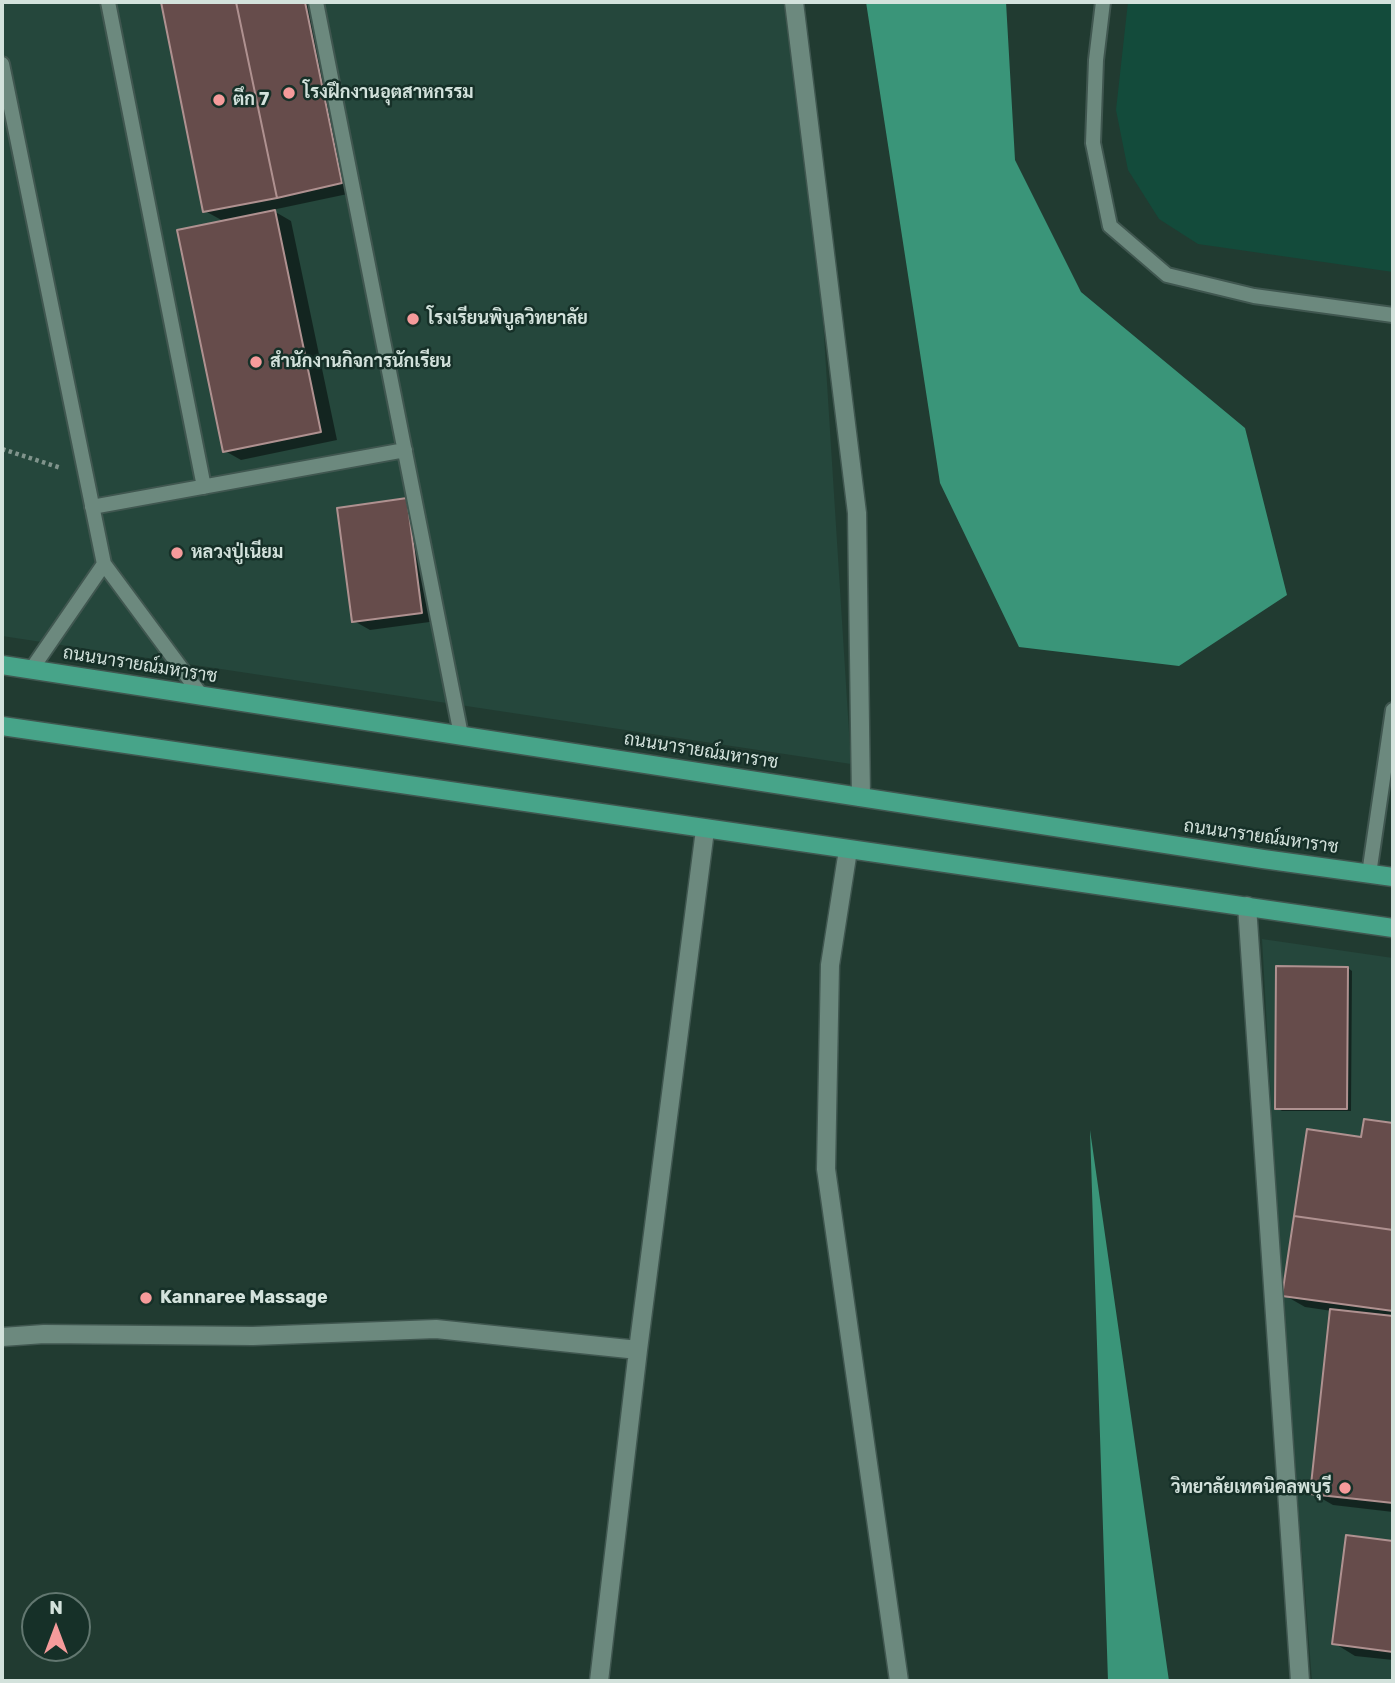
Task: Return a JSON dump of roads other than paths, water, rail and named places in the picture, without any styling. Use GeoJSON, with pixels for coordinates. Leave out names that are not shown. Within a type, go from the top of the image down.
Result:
{"type":"FeatureCollection","features":[{"type":"Feature","properties":{"kind":"main road","name":"ถนนนารายณ์มหาราช"},"geometry":{"type":"LineString","coordinates":[[2,665],[1393,877]]}},
{"type":"Feature","properties":{"kind":"main road"},"geometry":{"type":"LineString","coordinates":[[2,726],[1393,928]]}},
{"type":"Feature","properties":{"kind":"street"},"geometry":{"type":"LineString","coordinates":[[794,2],[857,513],[861,797]]}},
{"type":"Feature","properties":{"kind":"street"},"geometry":{"type":"LineString","coordinates":[[600,1681],[638,1350],[705,830]]}},
{"type":"Feature","properties":{"kind":"street"},"geometry":{"type":"LineString","coordinates":[[848,850],[830,965],[826,1169],[899,1681]]}},
{"type":"Feature","properties":{"kind":"street"},"geometry":{"type":"LineString","coordinates":[[1247,906],[1300,1681]]}},
{"type":"Feature","properties":{"kind":"street"},"geometry":{"type":"LineString","coordinates":[[2,1337],[44,1334],[253,1336],[436,1329],[638,1350]]}},
{"type":"Feature","properties":{"kind":"lane"},"geometry":{"type":"LineString","coordinates":[[108,2],[204,487]]}},
{"type":"Feature","properties":{"kind":"lane"},"geometry":{"type":"LineString","coordinates":[[316,2],[461,735]]}},
{"type":"Feature","properties":{"kind":"lane"},"geometry":{"type":"LineString","coordinates":[[1103,2],[1096,60],[1093,143],[1110,226],[1167,275],[1254,296],[1393,315]]}},
{"type":"Feature","properties":{"kind":"lane"},"geometry":{"type":"LineString","coordinates":[[2,64],[104,564],[201,695]]}},
{"type":"Feature","properties":{"kind":"lane"},"geometry":{"type":"LineString","coordinates":[[92,507],[405,450]]}},
{"type":"Feature","properties":{"kind":"lane"},"geometry":{"type":"LineString","coordinates":[[32,670],[104,564]]}},
{"type":"Feature","properties":{"kind":"lane"},"geometry":{"type":"LineString","coordinates":[[1369,874],[1393,710]]}},
{"type":"Feature","properties":{"kind":"place","name":"โรงฝึกงานอุตสาหกรรม"},"geometry":{"type":"Point","coordinates":[289,93]}},
{"type":"Feature","properties":{"kind":"place","name":"ตึก 7"},"geometry":{"type":"Point","coordinates":[219,100]}},
{"type":"Feature","properties":{"kind":"place","name":"โรงเรียนพิบูลวิทยาลัย"},"geometry":{"type":"Point","coordinates":[413,319]}},
{"type":"Feature","properties":{"kind":"place","name":"สำนักงานกิจการนักเรียน"},"geometry":{"type":"Point","coordinates":[256,362]}},
{"type":"Feature","properties":{"kind":"place","name":"หลวงปู่เนียม"},"geometry":{"type":"Point","coordinates":[177,553]}},
{"type":"Feature","properties":{"kind":"place","name":"Kannaree Massage"},"geometry":{"type":"Point","coordinates":[146,1298]}},
{"type":"Feature","properties":{"kind":"place","name":"วิทยาลัยเทคนิคลพบุรี"},"geometry":{"type":"Point","coordinates":[1345,1488]}}]}
